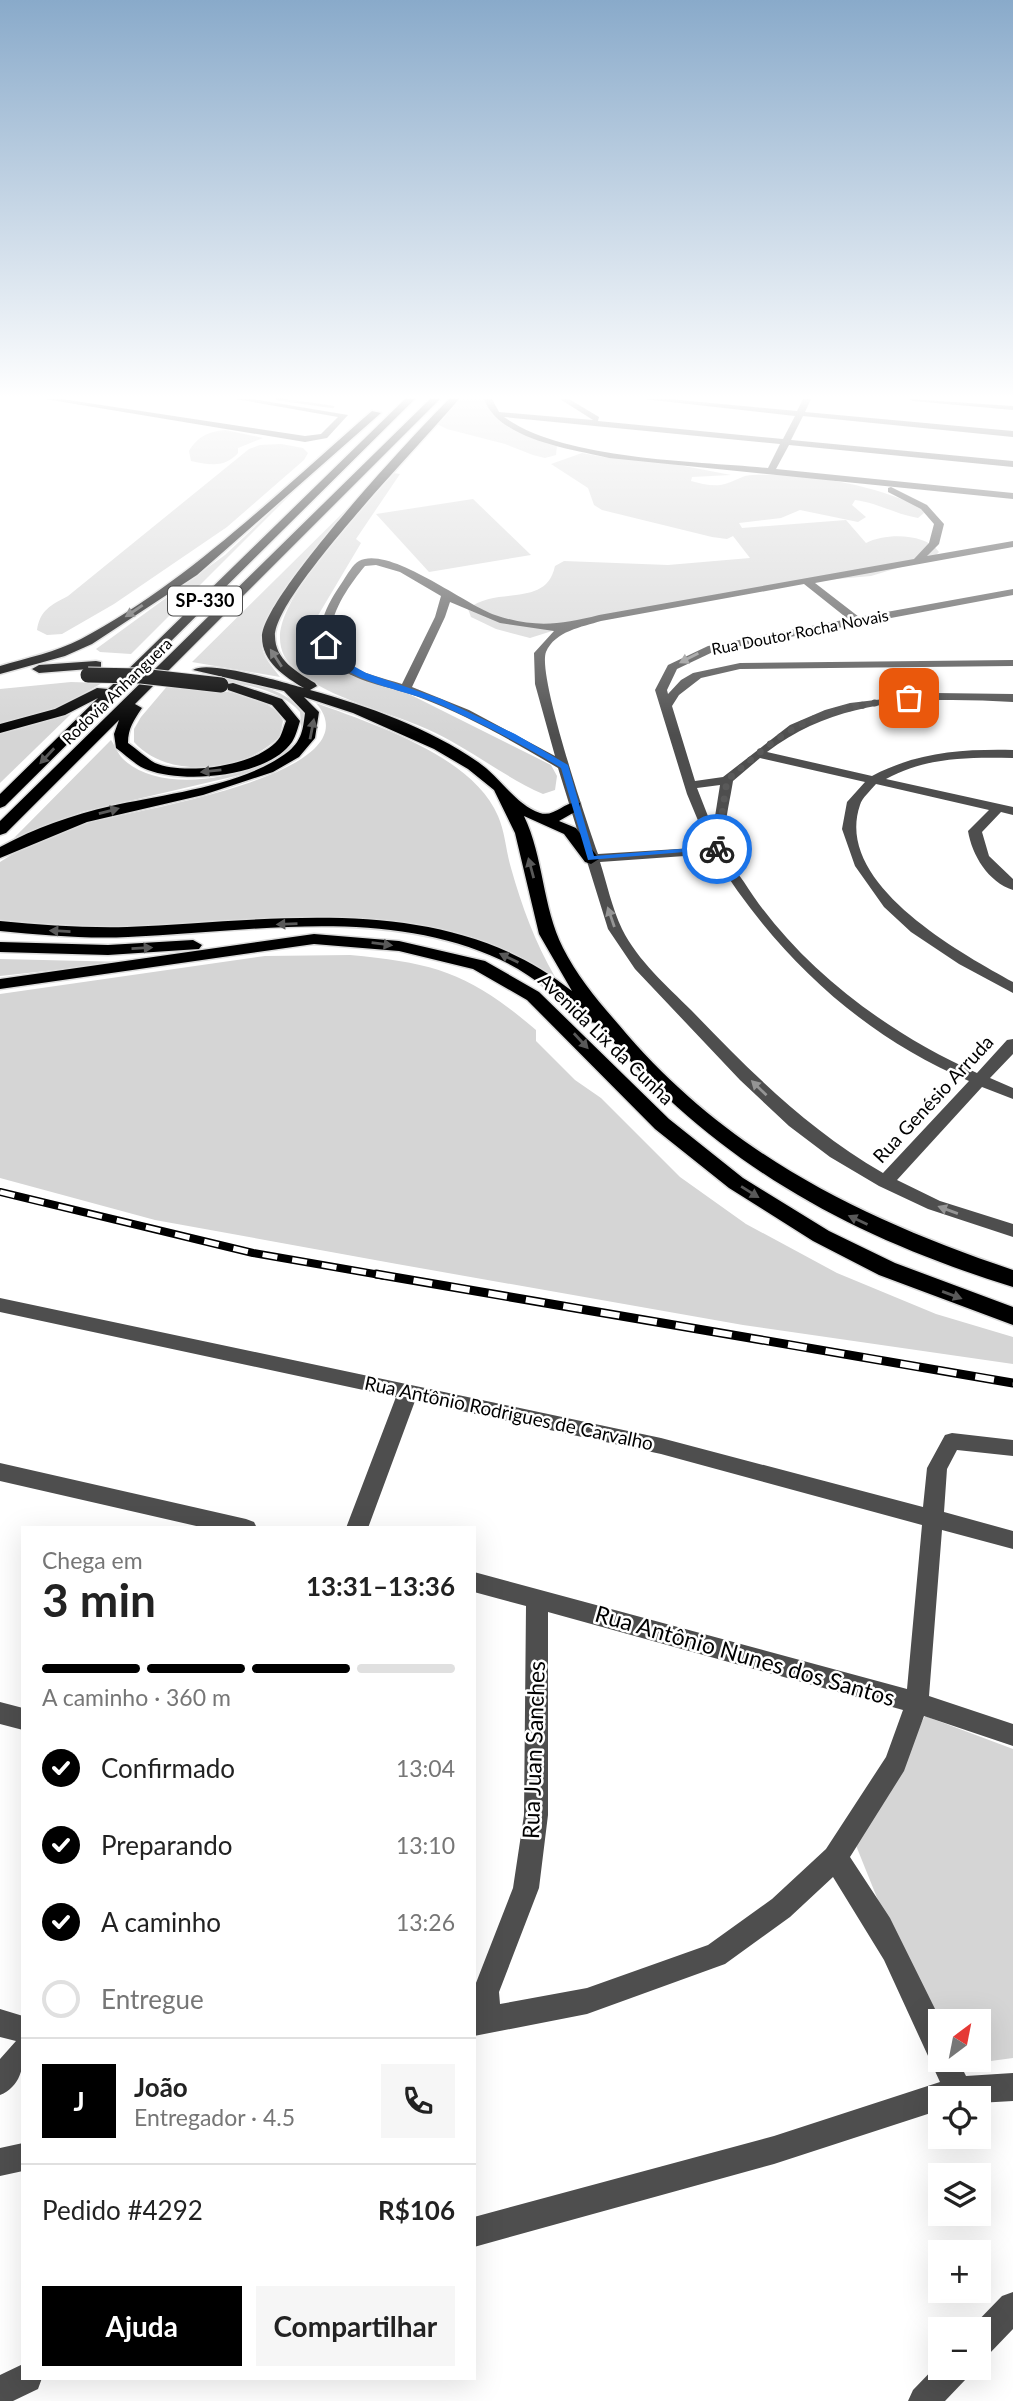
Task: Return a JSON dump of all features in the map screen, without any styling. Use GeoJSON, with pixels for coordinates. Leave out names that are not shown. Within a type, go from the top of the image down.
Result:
{"type":"FeatureCollection","features":[{"type":"Feature","properties":{"kind":"highway"},"geometry":{"type":"LineString","coordinates":[[0,672],[60,653],[87,641],[192,572],[262,511]]}},
{"type":"Feature","properties":{"kind":"highway"},"geometry":{"type":"LineString","coordinates":[[72,729],[104,690],[284,511]]}},
{"type":"Feature","properties":{"kind":"highway","name":"Rodovia Anhanguera"},"geometry":{"type":"LineString","coordinates":[[0,803],[72,729],[158,650],[298,511]]}},
{"type":"Feature","properties":{"kind":"highway","name":"Rodovia Anhanguera"},"geometry":{"type":"LineString","coordinates":[[0,830],[323,511]]}},
{"type":"Feature","properties":{"kind":"highway"},"geometry":{"type":"LineString","coordinates":[[260,574],[336,511]]}},
{"type":"Feature","properties":{"kind":"highway"},"geometry":{"type":"LineString","coordinates":[[354,511],[307,567],[270,625],[268,635],[274,658],[291,674],[374,718]]}},
{"type":"Feature","properties":{"kind":"highway"},"geometry":{"type":"LineString","coordinates":[[0,672],[92,670],[200,670],[260,694],[286,709],[292,717],[293,728],[286,744],[251,764],[197,773],[160,769],[142,763],[128,753],[121,745],[124,722],[187,648]]}},
{"type":"Feature","properties":{"kind":"highway"},"geometry":{"type":"LineString","coordinates":[[14,681],[92,670],[141,676],[225,679],[286,686],[374,718]]}},
{"type":"Feature","properties":{"kind":"highway"},"geometry":{"type":"LineString","coordinates":[[0,853],[35,835],[87,817],[248,777],[286,761],[308,742],[314,731],[314,719],[304,702],[290,692],[225,679]]}},
{"type":"Feature","properties":{"kind":"highway"},"geometry":{"type":"LineString","coordinates":[[0,729],[60,712],[104,690]]}},
{"type":"Feature","properties":{"kind":"highway","name":"Avenida Lix da Cunha"},"geometry":{"type":"LineString","coordinates":[[374,718],[461,758],[500,788],[519,822],[548,934],[563,962],[623,1042],[660,1082],[714,1129],[810,1195],[855,1219],[947,1257],[1013,1279]]}},
{"type":"Feature","properties":{"kind":"highway"},"geometry":{"type":"LineString","coordinates":[[505,797],[538,818],[570,831],[591,859]]}},
{"type":"Feature","properties":{"kind":"highway"},"geometry":{"type":"LineString","coordinates":[[538,818],[554,818],[575,806]]}},
{"type":"Feature","properties":{"kind":"highway"},"geometry":{"type":"LineString","coordinates":[[0,926],[87,933],[332,922],[425,930],[504,955],[534,971],[623,1042]]}},
{"type":"Feature","properties":{"kind":"highway"},"geometry":{"type":"LineString","coordinates":[[0,947],[108,950],[314,939]]}},
{"type":"Feature","properties":{"kind":"highway","name":"Avenida Lix da Cunha"},"geometry":{"type":"LineString","coordinates":[[6,985],[314,939],[410,948],[448,955],[501,974],[533,996],[662,1124],[736,1184],[821,1236],[887,1269],[1013,1316]]}},
{"type":"Feature","properties":{"kind":"street"},"geometry":{"type":"LineString","coordinates":[[917,561],[934,544],[939,524],[928,511]]}},
{"type":"Feature","properties":{"kind":"street"},"geometry":{"type":"LineString","coordinates":[[934,544],[962,553]]}},
{"type":"Feature","properties":{"kind":"street"},"geometry":{"type":"LineString","coordinates":[[1013,544],[599,618],[568,627],[551,638],[540,653],[539,665],[591,859],[615,929],[640,966],[696,1028],[794,1122],[836,1153],[885,1182],[934,1205],[1013,1231]]}},
{"type":"Feature","properties":{"kind":"street"},"geometry":{"type":"LineString","coordinates":[[565,767],[512,735],[406,688],[345,665],[331,656],[326,645],[328,618],[362,563],[372,561],[393,566],[471,610],[497,618],[543,626],[568,627]]}},
{"type":"Feature","properties":{"kind":"street"},"geometry":{"type":"LineString","coordinates":[[805,580],[858,621]]}},
{"type":"Feature","properties":{"kind":"street","name":"Rua Doutor Rocha Novais"},"geometry":{"type":"LineString","coordinates":[[1013,592],[712,648],[672,667],[661,690],[692,785],[717,850],[768,927],[807,969],[889,1030],[981,1080],[1013,1094]]}},
{"type":"Feature","properties":{"kind":"street"},"geometry":{"type":"LineString","coordinates":[[406,688],[440,617],[446,596]]}},
{"type":"Feature","properties":{"kind":"street"},"geometry":{"type":"LineString","coordinates":[[440,617],[471,610]]}},
{"type":"Feature","properties":{"kind":"street"},"geometry":{"type":"LineString","coordinates":[[543,626],[551,638]]}},
{"type":"Feature","properties":{"kind":"street"},"geometry":{"type":"LineString","coordinates":[[748,642],[770,664]]}},
{"type":"Feature","properties":{"kind":"street"},"geometry":{"type":"LineString","coordinates":[[666,706],[675,688],[690,678],[713,670],[770,664],[1013,663]]}},
{"type":"Feature","properties":{"kind":"street"},"geometry":{"type":"LineString","coordinates":[[385,682],[414,673]]}},
{"type":"Feature","properties":{"kind":"street"},"geometry":{"type":"LineString","coordinates":[[692,785],[727,780],[758,754],[807,722],[863,705],[909,698],[959,695],[1013,698]]}},
{"type":"Feature","properties":{"kind":"street"},"geometry":{"type":"LineString","coordinates":[[512,735],[555,730]]}},
{"type":"Feature","properties":{"kind":"street"},"geometry":{"type":"LineString","coordinates":[[1013,754],[961,753],[892,768],[870,779],[854,800],[848,825],[852,849],[864,872],[891,906],[930,938],[1013,988]]}},
{"type":"Feature","properties":{"kind":"street"},"geometry":{"type":"LineString","coordinates":[[758,754],[1013,811]]}},
{"type":"Feature","properties":{"kind":"street"},"geometry":{"type":"LineString","coordinates":[[591,859],[717,850],[727,780]]}},
{"type":"Feature","properties":{"kind":"street"},"geometry":{"type":"LineString","coordinates":[[998,808],[975,831],[976,842],[981,859],[1013,886]]}},
{"type":"Feature","properties":{"kind":"street","name":"Rua Genésio Arruda"},"geometry":{"type":"LineString","coordinates":[[885,1182],[1013,1044]]}},
{"type":"Feature","properties":{"kind":"street","name":"Rua Antônio Rodrigues de Carvalho"},"geometry":{"type":"LineString","coordinates":[[0,1305],[409,1390],[661,1446],[932,1516],[1013,1540]]}},
{"type":"Feature","properties":{"kind":"street"},"geometry":{"type":"LineString","coordinates":[[358,1526],[409,1390]]}},
{"type":"Feature","properties":{"kind":"street"},"geometry":{"type":"LineString","coordinates":[[481,2021],[587,2001],[716,1955],[781,1908],[835,1858],[895,1763],[917,1703],[937,1468],[952,1441],[1001,1446]]}},
{"type":"Feature","properties":{"kind":"street"},"geometry":{"type":"LineString","coordinates":[[0,1472],[237,1526]]}},
{"type":"Feature","properties":{"kind":"street","name":"Rua Antônio Nunes dos Santos"},"geometry":{"type":"LineString","coordinates":[[476,1583],[917,1703],[1013,1735]]}},
{"type":"Feature","properties":{"kind":"street","name":"Rua Juan Sanches"},"geometry":{"type":"LineString","coordinates":[[481,2021],[486,1992],[526,1888],[536,1815],[537,1598]]}},
{"type":"Feature","properties":{"kind":"street"},"geometry":{"type":"LineString","coordinates":[[0,1713],[21,1718]]}},
{"type":"Feature","properties":{"kind":"street"},"geometry":{"type":"LineString","coordinates":[[835,1858],[863,1894],[898,1956],[928,2023]]}},
{"type":"Feature","properties":{"kind":"street"},"geometry":{"type":"LineString","coordinates":[[0,2023],[21,2029]]}},
{"type":"Feature","properties":{"kind":"street"},"geometry":{"type":"LineString","coordinates":[[0,2081],[21,2055]]}},
{"type":"Feature","properties":{"kind":"street"},"geometry":{"type":"LineString","coordinates":[[991,2088],[1013,2087]]}},
{"type":"Feature","properties":{"kind":"street"},"geometry":{"type":"LineString","coordinates":[[476,2231],[774,2150],[928,2100]]}},
{"type":"Feature","properties":{"kind":"street"},"geometry":{"type":"LineString","coordinates":[[0,2162],[21,2157]]}},
{"type":"Feature","properties":{"kind":"street"},"geometry":{"type":"LineString","coordinates":[[991,2330],[1013,2307]]}},
{"type":"Feature","properties":{"kind":"street"},"geometry":{"type":"LineString","coordinates":[[0,2391],[23,2380]]}},
{"type":"Feature","properties":{"kind":"street"},"geometry":{"type":"LineString","coordinates":[[924,2401],[944,2380]]}},
{"type":"Feature","properties":{"kind":"shaded area"},"geometry":{"type":"Polygon","coordinates":[[[173,511],[245,511],[227,527],[114,604],[62,634],[47,635],[37,630],[47,609],[68,596],[173,511]]]}},
{"type":"Feature","properties":{"kind":"shaded area"},"geometry":{"type":"Polygon","coordinates":[[[274,511],[131,654],[100,652],[96,649],[225,555],[274,511]]]}},
{"type":"Feature","properties":{"kind":"shaded area"},"geometry":{"type":"Polygon","coordinates":[[[345,511],[348,511],[288,585],[265,627],[262,649],[280,677],[192,662],[345,511]]]}},
{"type":"Feature","properties":{"kind":"shaded area"},"geometry":{"type":"Polygon","coordinates":[[[360,511],[375,511],[356,539],[361,543],[310,629],[321,656],[352,676],[395,687],[551,765],[557,776],[555,790],[543,794],[442,736],[326,689],[289,663],[281,647],[283,620],[308,576],[360,511]]]}},
{"type":"Feature","properties":{"kind":"shaded area"},"geometry":{"type":"Polygon","coordinates":[[[395,511],[485,511],[531,555],[429,572],[376,514],[395,511]]]}},
{"type":"Feature","properties":{"kind":"shaded area"},"geometry":{"type":"Polygon","coordinates":[[[606,511],[798,511],[781,518],[739,523],[742,528],[846,520],[866,543],[894,536],[915,538],[933,546],[939,552],[934,557],[871,576],[826,580],[590,619],[530,638],[496,629],[471,617],[468,609],[492,598],[519,595],[542,587],[550,579],[555,566],[564,561],[668,565],[750,558],[733,536],[727,539],[606,511]]]}},
{"type":"Feature","properties":{"kind":"shaded area"},"geometry":{"type":"Polygon","coordinates":[[[805,511],[859,511],[866,517],[858,522],[805,511]]]}},
{"type":"Feature","properties":{"kind":"shaded area"},"geometry":{"type":"Polygon","coordinates":[[[893,511],[924,513],[918,518],[893,511]]]}},
{"type":"Feature","properties":{"kind":"shaded area"},"geometry":{"type":"Polygon","coordinates":[[[200,674],[259,685],[287,697],[308,717],[305,735],[286,757],[257,771],[82,812],[14,838],[111,740],[123,759],[141,771],[164,778],[189,780],[242,771],[266,762],[287,749],[302,735],[300,712],[279,696],[252,687],[197,677],[200,674]]]}},
{"type":"Feature","properties":{"kind":"shaded area"},"geometry":{"type":"Polygon","coordinates":[[[71,682],[102,683],[57,709],[0,726],[0,689],[71,682]]]}},
{"type":"Feature","properties":{"kind":"shaded area"},"geometry":{"type":"Polygon","coordinates":[[[169,684],[232,693],[264,703],[276,711],[283,721],[280,736],[248,758],[228,764],[187,767],[167,763],[134,742],[134,729],[169,684]]]}},
{"type":"Feature","properties":{"kind":"shaded area"},"geometry":{"type":"Polygon","coordinates":[[[316,703],[419,745],[467,776],[485,795],[498,816],[520,897],[541,951],[555,977],[483,942],[434,929],[384,922],[283,920],[130,930],[80,930],[0,923],[0,862],[53,835],[87,823],[192,799],[239,786],[281,770],[312,751],[326,729],[316,703]]]}},
{"type":"Feature","properties":{"kind":"shaded area"},"geometry":{"type":"Polygon","coordinates":[[[71,714],[0,783],[0,734],[71,714]]]}},
{"type":"Feature","properties":{"kind":"shaded area"},"geometry":{"type":"Polygon","coordinates":[[[350,955],[429,967],[470,983],[491,995],[536,1030],[536,1041],[575,1080],[601,1098],[680,1177],[746,1224],[837,1273],[936,1314],[1013,1337],[1013,1364],[743,1325],[155,1220],[0,1178],[0,994],[265,956],[350,955]]]}},
{"type":"Feature","properties":{"kind":"shaded area"},"geometry":{"type":"Polygon","coordinates":[[[0,959],[129,962],[0,976],[0,959]]]}},
{"type":"Feature","properties":{"kind":"shaded area"},"geometry":{"type":"Polygon","coordinates":[[[925,1716],[1013,1749],[1013,2058],[991,2061],[991,2009],[928,2009],[927,2022],[855,1843],[925,1716]]]}},
{"type":"Feature","properties":{"kind":"railway"},"geometry":{"type":"LineString","coordinates":[[0,1192],[253,1253],[386,1276]]}},
{"type":"Feature","properties":{"kind":"railway"},"geometry":{"type":"LineString","coordinates":[[376,1274],[1013,1383]]}},
{"type":"Feature","properties":{"kind":"way so far"},"geometry":{"type":"LineString","coordinates":[[717,849],[727,780],[758,754],[807,722],[822,716],[863,705],[909,698]]}},
{"type":"Feature","properties":{"kind":"route"},"geometry":{"type":"LineString","coordinates":[[326,645],[331,656],[363,675],[439,701],[512,735],[565,767],[591,859],[717,849]]}}]}
